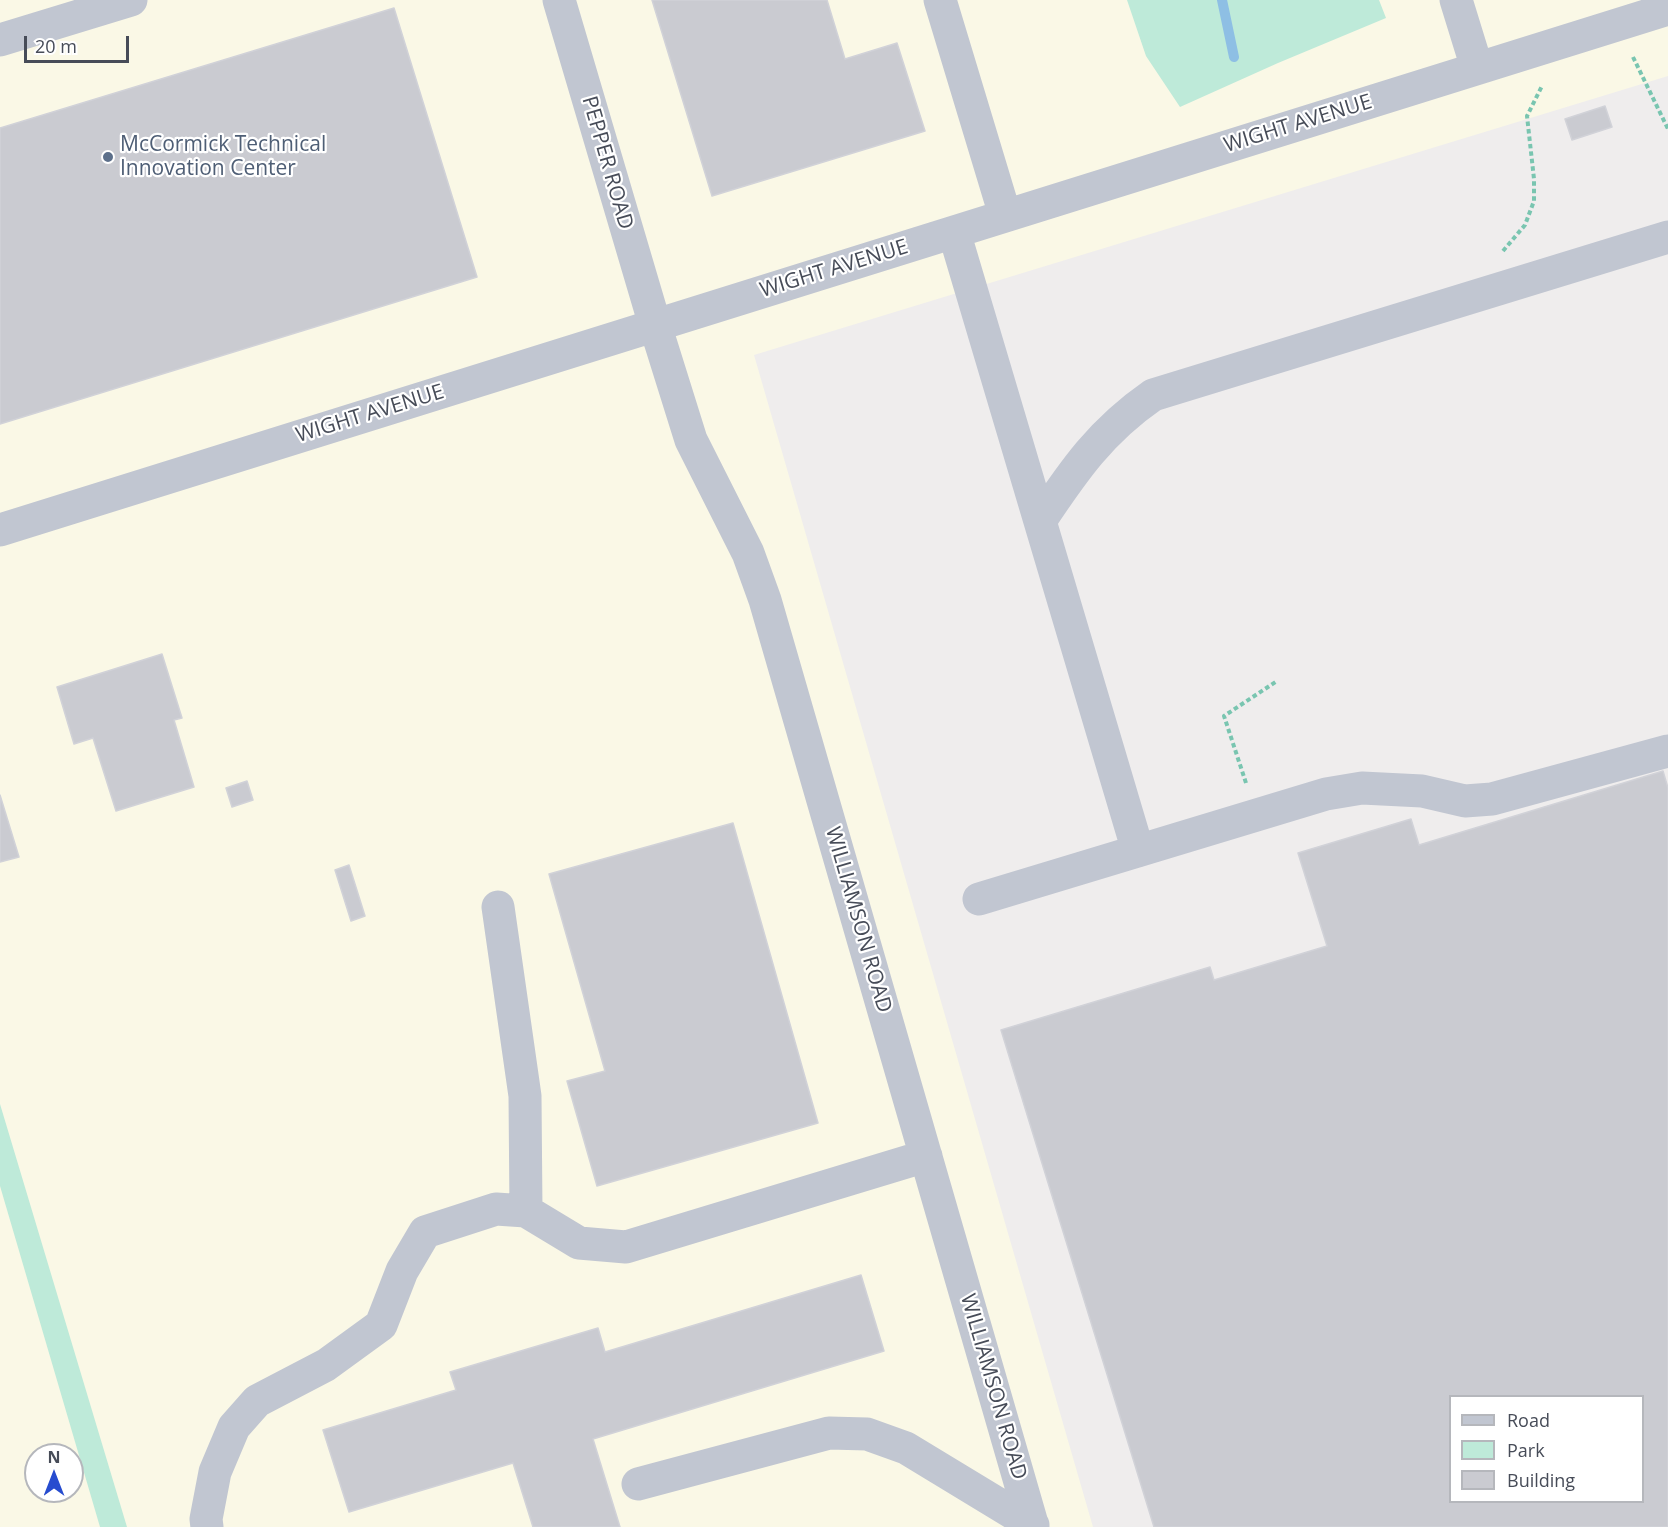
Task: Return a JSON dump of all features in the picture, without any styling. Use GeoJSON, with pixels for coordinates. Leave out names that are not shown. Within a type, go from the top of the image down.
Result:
{"type":"FeatureCollection","features":[{"type":"Feature","properties":{"kind":"street"},"geometry":{"type":"LineString","coordinates":[[0,40],[131,0]]}},
{"type":"Feature","properties":{"kind":"street","name":"PEPPER ROAD"},"geometry":{"type":"LineString","coordinates":[[559,0],[655,325]]}},
{"type":"Feature","properties":{"kind":"street"},"geometry":{"type":"LineString","coordinates":[[940,0],[1005,215]]}},
{"type":"Feature","properties":{"kind":"street"},"geometry":{"type":"LineString","coordinates":[[1456,0],[1477,68]]}},
{"type":"Feature","properties":{"kind":"street","name":"WIGHT AVENUE"},"geometry":{"type":"LineString","coordinates":[[0,530],[1668,9]]}},
{"type":"Feature","properties":{"kind":"street"},"geometry":{"type":"LineString","coordinates":[[954,232],[1138,851]]}},
{"type":"Feature","properties":{"kind":"street"},"geometry":{"type":"LineString","coordinates":[[1040,521],[1076,467],[1101,438],[1130,411],[1153,396],[1668,237]]}},
{"type":"Feature","properties":{"kind":"street","name":"WILLIAMSON ROAD"},"geometry":{"type":"LineString","coordinates":[[655,325],[691,440],[748,554],[765,600],[1031,1526]]}},
{"type":"Feature","properties":{"kind":"street"},"geometry":{"type":"LineString","coordinates":[[979,899],[1326,794],[1362,788],[1422,791],[1465,801],[1492,799],[1668,752]]}},
{"type":"Feature","properties":{"kind":"street"},"geometry":{"type":"LineString","coordinates":[[498,907],[525,1096],[526,1211]]}},
{"type":"Feature","properties":{"kind":"street"},"geometry":{"type":"LineString","coordinates":[[207,1527],[206,1519],[215,1472],[234,1427],[257,1401],[326,1365],[381,1325],[402,1271],[425,1232],[496,1209],[526,1211],[579,1243],[626,1247],[926,1156]]}},
{"type":"Feature","properties":{"kind":"street"},"geometry":{"type":"LineString","coordinates":[[638,1484],[829,1433],[867,1434],[906,1448],[1031,1526]]}},
{"type":"Feature","properties":{"kind":"path"},"geometry":{"type":"LineString","coordinates":[[1632,56],[1668,129]]}},
{"type":"Feature","properties":{"kind":"path"},"geometry":{"type":"LineString","coordinates":[[1497,258],[1525,225],[1534,201],[1534,179],[1527,116],[1535,96],[1544,84]]}},
{"type":"Feature","properties":{"kind":"path"},"geometry":{"type":"LineString","coordinates":[[1248,792],[1224,716],[1277,681]]}},
{"type":"Feature","properties":{"kind":"shaded area"},"geometry":{"type":"Polygon","coordinates":[[[0,0],[1668,0],[1668,76],[754,355],[1093,1527],[0,1527],[0,0]]]}},
{"type":"Feature","properties":{"kind":"green space"},"geometry":{"type":"Polygon","coordinates":[[[1127,0],[1379,0],[1386,18],[1180,107],[1146,56],[1127,0]]]}},
{"type":"Feature","properties":{"kind":"green space"},"geometry":{"type":"Polygon","coordinates":[[[0,1104],[127,1527],[100,1527],[84,1472],[84,1443],[75,1443],[0,1186],[0,1104]]]}},
{"type":"Feature","properties":{"kind":"building"},"geometry":{"type":"Polygon","coordinates":[[[652,0],[827,0],[845,59],[897,43],[925,131],[712,196],[652,0]]]}},
{"type":"Feature","properties":{"kind":"building"},"geometry":{"type":"Polygon","coordinates":[[[394,8],[477,277],[0,424],[0,128],[394,8]]]}},
{"type":"Feature","properties":{"kind":"building"},"geometry":{"type":"Polygon","coordinates":[[[1605,106],[1612,127],[1572,140],[1565,119],[1605,106]]]}},
{"type":"Feature","properties":{"kind":"building"},"geometry":{"type":"Polygon","coordinates":[[[162,654],[182,718],[174,720],[194,787],[116,811],[93,738],[74,744],[57,687],[162,654]]]}},
{"type":"Feature","properties":{"kind":"building"},"geometry":{"type":"Polygon","coordinates":[[[1663,771],[1668,788],[1668,1527],[1154,1527],[1001,1030],[1210,967],[1214,980],[1327,946],[1298,853],[1411,819],[1419,845],[1663,771]]]}},
{"type":"Feature","properties":{"kind":"building"},"geometry":{"type":"Polygon","coordinates":[[[247,781],[253,800],[232,807],[226,788],[247,781]]]}},
{"type":"Feature","properties":{"kind":"building"},"geometry":{"type":"Polygon","coordinates":[[[0,795],[19,857],[0,862],[0,795]]]}},
{"type":"Feature","properties":{"kind":"building"},"geometry":{"type":"Polygon","coordinates":[[[733,823],[818,1123],[597,1186],[567,1081],[605,1071],[549,874],[733,823]]]}},
{"type":"Feature","properties":{"kind":"building"},"geometry":{"type":"Polygon","coordinates":[[[349,865],[365,916],[351,921],[335,870],[349,865]]]}},
{"type":"Feature","properties":{"kind":"building"},"geometry":{"type":"Polygon","coordinates":[[[861,1275],[884,1351],[593,1439],[620,1527],[533,1527],[513,1463],[349,1512],[323,1430],[456,1390],[450,1372],[598,1328],[605,1352],[861,1275]]]}},
{"type":"Feature","properties":{"kind":"waterway"},"geometry":{"type":"LineString","coordinates":[[1222,0],[1234,57]]}},
{"type":"Feature","properties":{"kind":"place","name":"McCormick Technical Innovation Center"},"geometry":{"type":"Point","coordinates":[108,157]}}]}
